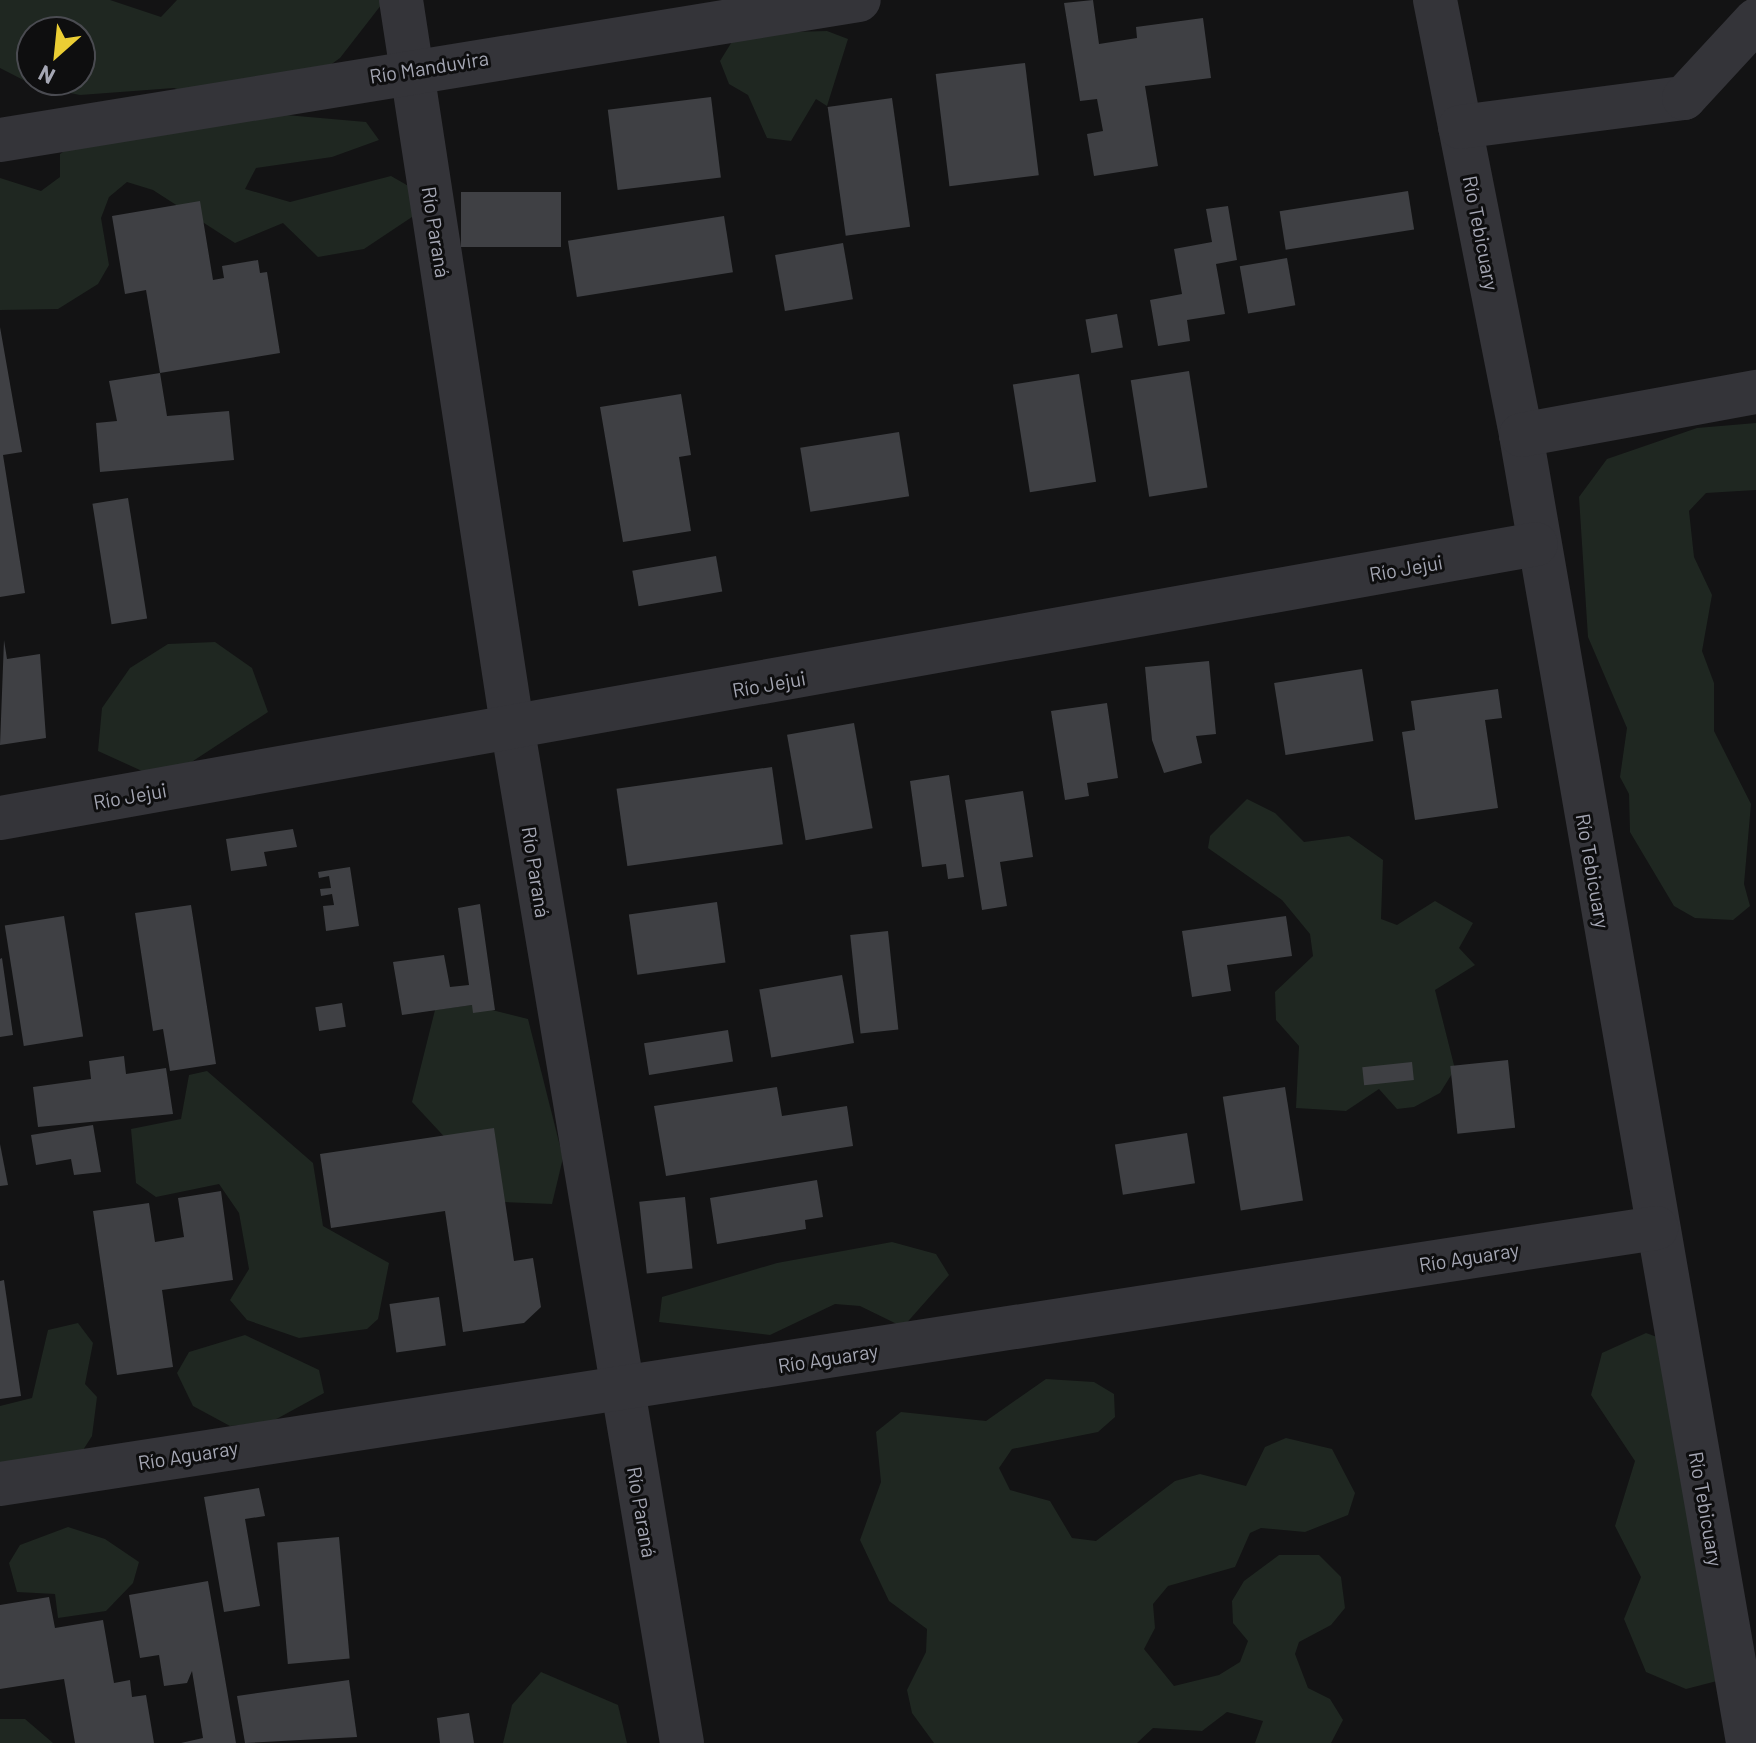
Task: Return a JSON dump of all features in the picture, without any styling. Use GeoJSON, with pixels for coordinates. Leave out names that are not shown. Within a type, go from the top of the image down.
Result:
{"type":"FeatureCollection","features":[{"type":"Feature","properties":{"kind":"street","name":"Río Paraná"},"geometry":{"type":"LineString","coordinates":[[401,0],[513,731],[682,1743]]}},
{"type":"Feature","properties":{"kind":"street","name":"Río Manduvira"},"geometry":{"type":"LineString","coordinates":[[0,140],[412,70],[859,0]]}},
{"type":"Feature","properties":{"kind":"street","name":"Río Tebicuary"},"geometry":{"type":"LineString","coordinates":[[1435,0],[1521,435],[1536,544],[1748,1743]]}},
{"type":"Feature","properties":{"kind":"street"},"geometry":{"type":"LineString","coordinates":[[1460,127],[1684,98],[1756,20]]}},
{"type":"Feature","properties":{"kind":"street"},"geometry":{"type":"LineString","coordinates":[[1521,435],[1756,392]]}},
{"type":"Feature","properties":{"kind":"street","name":"Río Jejui"},"geometry":{"type":"LineString","coordinates":[[0,818],[513,731],[1536,544]]}},
{"type":"Feature","properties":{"kind":"street","name":"Río Aguaray"},"geometry":{"type":"LineString","coordinates":[[0,1484],[1656,1228]]}},
{"type":"Feature","properties":{"kind":"shaded area"},"geometry":{"type":"Polygon","coordinates":[[[0,0],[110,0],[161,17],[177,0],[385,0],[340,58],[263,113],[366,122],[379,140],[332,157],[256,168],[245,189],[290,202],[391,176],[412,188],[424,209],[364,249],[318,257],[283,223],[235,243],[153,190],[127,182],[109,197],[101,218],[109,265],[98,284],[58,309],[0,310],[0,178],[41,191],[60,177],[60,154],[118,114],[215,103],[174,88],[96,94],[96,16],[16,16],[16,76],[0,68],[0,0]]]}},
{"type":"Feature","properties":{"kind":"shaded area"},"geometry":{"type":"Polygon","coordinates":[[[827,31],[848,39],[827,106],[816,99],[791,141],[767,138],[748,95],[729,84],[720,61],[733,40],[755,33],[827,31]]]}},
{"type":"Feature","properties":{"kind":"shaded area"},"geometry":{"type":"Polygon","coordinates":[[[1756,423],[1756,490],[1706,493],[1689,511],[1694,557],[1712,595],[1702,651],[1714,683],[1714,731],[1751,804],[1744,884],[1750,906],[1733,920],[1695,918],[1674,906],[1630,832],[1629,794],[1620,777],[1627,728],[1588,637],[1579,497],[1607,459],[1697,428],[1756,423]]]}},
{"type":"Feature","properties":{"kind":"shaded area"},"geometry":{"type":"Polygon","coordinates":[[[215,642],[252,668],[268,712],[190,763],[142,771],[98,751],[102,708],[130,668],[168,644],[215,642]]]}},
{"type":"Feature","properties":{"kind":"shaded area"},"geometry":{"type":"Polygon","coordinates":[[[1247,799],[1275,813],[1304,842],[1349,836],[1383,860],[1381,919],[1397,925],[1435,901],[1473,923],[1459,948],[1475,965],[1435,990],[1455,1069],[1440,1093],[1414,1107],[1397,1109],[1379,1089],[1346,1111],[1296,1108],[1299,1046],[1276,1020],[1275,992],[1313,956],[1310,934],[1282,900],[1208,848],[1210,836],[1247,799]]]}},
{"type":"Feature","properties":{"kind":"shaded area"},"geometry":{"type":"Polygon","coordinates":[[[472,1005],[528,1019],[563,1158],[552,1204],[505,1202],[412,1102],[435,1010],[472,1005]]]}},
{"type":"Feature","properties":{"kind":"shaded area"},"geometry":{"type":"Polygon","coordinates":[[[207,1071],[313,1163],[323,1226],[389,1263],[378,1319],[367,1329],[299,1338],[247,1320],[230,1300],[249,1269],[239,1213],[219,1184],[156,1197],[136,1183],[131,1129],[181,1119],[189,1075],[207,1071]]]}},
{"type":"Feature","properties":{"kind":"shaded area"},"geometry":{"type":"Polygon","coordinates":[[[892,1242],[936,1254],[949,1275],[903,1327],[860,1306],[835,1304],[770,1335],[659,1322],[662,1297],[777,1263],[892,1242]]]}},
{"type":"Feature","properties":{"kind":"shaded area"},"geometry":{"type":"Polygon","coordinates":[[[78,1323],[93,1343],[85,1384],[97,1397],[92,1436],[76,1461],[0,1463],[0,1406],[32,1398],[48,1330],[78,1323]]]}},
{"type":"Feature","properties":{"kind":"shaded area"},"geometry":{"type":"Polygon","coordinates":[[[1646,1333],[1668,1341],[1717,1681],[1686,1689],[1646,1672],[1624,1619],[1641,1577],[1615,1526],[1635,1461],[1591,1395],[1602,1353],[1646,1333]]]}},
{"type":"Feature","properties":{"kind":"shaded area"},"geometry":{"type":"Polygon","coordinates":[[[245,1335],[319,1370],[324,1393],[271,1422],[230,1426],[193,1406],[177,1373],[189,1352],[245,1335]]]}},
{"type":"Feature","properties":{"kind":"shaded area"},"geometry":{"type":"Polygon","coordinates":[[[1046,1379],[1094,1382],[1114,1394],[1115,1417],[1098,1432],[1012,1449],[999,1468],[1010,1490],[1050,1501],[1072,1538],[1096,1541],[1175,1481],[1200,1474],[1246,1486],[1265,1447],[1286,1438],[1332,1449],[1355,1493],[1348,1515],[1305,1532],[1261,1528],[1250,1533],[1235,1567],[1168,1586],[1153,1604],[1155,1628],[1144,1649],[1174,1686],[1219,1675],[1240,1662],[1248,1641],[1233,1623],[1232,1601],[1244,1581],[1279,1555],[1319,1555],[1341,1577],[1345,1608],[1331,1625],[1299,1642],[1295,1654],[1308,1688],[1330,1699],[1343,1720],[1331,1743],[1255,1743],[1263,1721],[1227,1712],[1202,1731],[1153,1728],[1137,1743],[934,1743],[912,1713],[907,1690],[926,1652],[927,1629],[889,1601],[860,1540],[881,1482],[876,1432],[901,1412],[986,1421],[1046,1379]]]}},
{"type":"Feature","properties":{"kind":"shaded area"},"geometry":{"type":"Polygon","coordinates":[[[68,1527],[105,1539],[139,1562],[133,1583],[106,1611],[58,1618],[55,1594],[17,1592],[9,1563],[20,1545],[68,1527]]]}},
{"type":"Feature","properties":{"kind":"shaded area"},"geometry":{"type":"Polygon","coordinates":[[[541,1672],[618,1705],[627,1743],[503,1743],[512,1705],[541,1672]]]}},
{"type":"Feature","properties":{"kind":"shaded area"},"geometry":{"type":"Polygon","coordinates":[[[0,1719],[25,1719],[53,1743],[0,1743],[0,1719]]]}},
{"type":"Feature","properties":{"kind":"building"},"geometry":{"type":"Polygon","coordinates":[[[1093,0],[1099,44],[1137,38],[1136,27],[1203,18],[1211,78],[1145,86],[1158,166],[1094,176],[1087,134],[1103,131],[1097,99],[1080,101],[1064,3],[1093,0]]]}},
{"type":"Feature","properties":{"kind":"building"},"geometry":{"type":"Polygon","coordinates":[[[1025,63],[1039,175],[949,186],[936,74],[1025,63]]]}},
{"type":"Feature","properties":{"kind":"building"},"geometry":{"type":"Polygon","coordinates":[[[711,97],[721,177],[618,190],[608,110],[711,97]]]}},
{"type":"Feature","properties":{"kind":"building"},"geometry":{"type":"Polygon","coordinates":[[[892,98],[910,227],[846,236],[828,107],[892,98]]]}},
{"type":"Feature","properties":{"kind":"building"},"geometry":{"type":"Polygon","coordinates":[[[1408,191],[1414,230],[1286,250],[1280,211],[1408,191]]]}},
{"type":"Feature","properties":{"kind":"building"},"geometry":{"type":"Polygon","coordinates":[[[461,192],[561,192],[561,247],[461,247],[461,192]]]}},
{"type":"Feature","properties":{"kind":"building"},"geometry":{"type":"Polygon","coordinates":[[[200,201],[213,280],[224,278],[222,266],[258,260],[260,273],[267,272],[280,353],[160,373],[146,290],[125,294],[112,216],[200,201]]]}},
{"type":"Feature","properties":{"kind":"building"},"geometry":{"type":"Polygon","coordinates":[[[1228,206],[1237,260],[1216,264],[1225,314],[1187,320],[1190,341],[1158,346],[1150,300],[1182,294],[1174,249],[1212,242],[1206,209],[1228,206]]]}},
{"type":"Feature","properties":{"kind":"building"},"geometry":{"type":"Polygon","coordinates":[[[724,216],[733,272],[577,297],[568,241],[724,216]]]}},
{"type":"Feature","properties":{"kind":"building"},"geometry":{"type":"Polygon","coordinates":[[[843,243],[853,299],[785,311],[775,255],[843,243]]]}},
{"type":"Feature","properties":{"kind":"building"},"geometry":{"type":"Polygon","coordinates":[[[1287,258],[1295,305],[1248,314],[1240,266],[1287,258]]]}},
{"type":"Feature","properties":{"kind":"building"},"geometry":{"type":"Polygon","coordinates":[[[1117,314],[1123,347],[1091,353],[1085,320],[1117,314]]]}},
{"type":"Feature","properties":{"kind":"building"},"geometry":{"type":"Polygon","coordinates":[[[0,327],[22,452],[3,455],[25,593],[0,597],[0,327]]]}},
{"type":"Feature","properties":{"kind":"building"},"geometry":{"type":"Polygon","coordinates":[[[1189,371],[1207,488],[1149,497],[1131,380],[1189,371]]]}},
{"type":"Feature","properties":{"kind":"building"},"geometry":{"type":"Polygon","coordinates":[[[160,373],[167,416],[229,411],[234,460],[100,472],[96,423],[117,421],[109,381],[160,373]]]}},
{"type":"Feature","properties":{"kind":"building"},"geometry":{"type":"Polygon","coordinates":[[[1079,374],[1096,482],[1030,492],[1013,384],[1079,374]]]}},
{"type":"Feature","properties":{"kind":"building"},"geometry":{"type":"Polygon","coordinates":[[[681,394],[691,455],[679,457],[691,531],[623,542],[600,407],[681,394]]]}},
{"type":"Feature","properties":{"kind":"building"},"geometry":{"type":"Polygon","coordinates":[[[899,432],[909,496],[810,512],[800,448],[899,432]]]}},
{"type":"Feature","properties":{"kind":"building"},"geometry":{"type":"Polygon","coordinates":[[[128,498],[147,618],[112,624],[92,504],[128,498]]]}},
{"type":"Feature","properties":{"kind":"building"},"geometry":{"type":"Polygon","coordinates":[[[716,556],[722,591],[639,606],[632,571],[716,556]]]}},
{"type":"Feature","properties":{"kind":"building"},"geometry":{"type":"Polygon","coordinates":[[[4,640],[7,659],[40,654],[46,738],[0,745],[4,640]]]}},
{"type":"Feature","properties":{"kind":"building"},"geometry":{"type":"Polygon","coordinates":[[[1209,661],[1216,734],[1196,736],[1202,763],[1164,773],[1152,740],[1145,667],[1209,661]]]}},
{"type":"Feature","properties":{"kind":"building"},"geometry":{"type":"Polygon","coordinates":[[[1362,669],[1373,741],[1286,755],[1274,683],[1362,669]]]}},
{"type":"Feature","properties":{"kind":"building"},"geometry":{"type":"Polygon","coordinates":[[[1498,689],[1502,718],[1485,720],[1498,808],[1415,820],[1402,732],[1415,730],[1411,701],[1498,689]]]}},
{"type":"Feature","properties":{"kind":"building"},"geometry":{"type":"Polygon","coordinates":[[[1107,703],[1118,778],[1087,783],[1089,796],[1065,800],[1051,711],[1107,703]]]}},
{"type":"Feature","properties":{"kind":"building"},"geometry":{"type":"Polygon","coordinates":[[[854,723],[873,828],[806,840],[787,735],[854,723]]]}},
{"type":"Feature","properties":{"kind":"building"},"geometry":{"type":"Polygon","coordinates":[[[772,767],[783,844],[627,866],[617,789],[772,767]]]}},
{"type":"Feature","properties":{"kind":"building"},"geometry":{"type":"Polygon","coordinates":[[[949,775],[964,877],[948,879],[946,864],[922,867],[910,781],[949,775]]]}},
{"type":"Feature","properties":{"kind":"building"},"geometry":{"type":"Polygon","coordinates":[[[1023,791],[1033,857],[1000,862],[1007,906],[982,910],[965,800],[1023,791]]]}},
{"type":"Feature","properties":{"kind":"building"},"geometry":{"type":"Polygon","coordinates":[[[293,829],[297,847],[264,852],[267,866],[231,871],[226,839],[293,829]]]}},
{"type":"Feature","properties":{"kind":"building"},"geometry":{"type":"Polygon","coordinates":[[[350,867],[359,926],[326,931],[323,906],[334,905],[332,894],[321,896],[320,889],[331,888],[329,876],[319,878],[318,872],[350,867]]]}},
{"type":"Feature","properties":{"kind":"building"},"geometry":{"type":"Polygon","coordinates":[[[717,902],[725,962],[637,975],[629,914],[717,902]]]}},
{"type":"Feature","properties":{"kind":"building"},"geometry":{"type":"Polygon","coordinates":[[[480,904],[495,1010],[473,1013],[472,1005],[402,1015],[393,962],[444,955],[450,987],[469,985],[458,908],[480,904]]]}},
{"type":"Feature","properties":{"kind":"building"},"geometry":{"type":"Polygon","coordinates":[[[191,905],[216,1064],[170,1071],[163,1029],[153,1031],[135,913],[191,905]]]}},
{"type":"Feature","properties":{"kind":"building"},"geometry":{"type":"Polygon","coordinates":[[[64,916],[83,1036],[24,1046],[5,925],[64,916]]]}},
{"type":"Feature","properties":{"kind":"building"},"geometry":{"type":"Polygon","coordinates":[[[1286,916],[1292,956],[1227,965],[1231,991],[1192,997],[1182,931],[1286,916]]]}},
{"type":"Feature","properties":{"kind":"building"},"geometry":{"type":"Polygon","coordinates":[[[888,931],[898,1029],[861,1033],[850,935],[888,931]]]}},
{"type":"Feature","properties":{"kind":"building"},"geometry":{"type":"Polygon","coordinates":[[[0,959],[13,1035],[0,1037],[0,959]]]}},
{"type":"Feature","properties":{"kind":"building"},"geometry":{"type":"Polygon","coordinates":[[[842,975],[854,1043],[771,1058],[759,990],[842,975]]]}},
{"type":"Feature","properties":{"kind":"building"},"geometry":{"type":"Polygon","coordinates":[[[342,1003],[346,1027],[319,1031],[315,1007],[342,1003]]]}},
{"type":"Feature","properties":{"kind":"building"},"geometry":{"type":"Polygon","coordinates":[[[728,1030],[733,1062],[649,1075],[644,1043],[728,1030]]]}},
{"type":"Feature","properties":{"kind":"building"},"geometry":{"type":"Polygon","coordinates":[[[124,1056],[126,1074],[166,1068],[173,1114],[38,1127],[33,1087],[91,1079],[89,1061],[124,1056]]]}},
{"type":"Feature","properties":{"kind":"building"},"geometry":{"type":"Polygon","coordinates":[[[1508,1060],[1515,1128],[1457,1134],[1450,1066],[1508,1060]]]}},
{"type":"Feature","properties":{"kind":"building"},"geometry":{"type":"Polygon","coordinates":[[[1412,1062],[1414,1080],[1364,1085],[1362,1067],[1412,1062]]]}},
{"type":"Feature","properties":{"kind":"building"},"geometry":{"type":"Polygon","coordinates":[[[777,1087],[782,1116],[847,1106],[853,1146],[666,1176],[654,1106],[777,1087]]]}},
{"type":"Feature","properties":{"kind":"building"},"geometry":{"type":"Polygon","coordinates":[[[1285,1087],[1303,1201],[1241,1210],[1223,1097],[1285,1087]]]}},
{"type":"Feature","properties":{"kind":"building"},"geometry":{"type":"Polygon","coordinates":[[[93,1125],[101,1172],[74,1175],[71,1159],[36,1165],[31,1135],[93,1125]]]}},
{"type":"Feature","properties":{"kind":"building"},"geometry":{"type":"Polygon","coordinates":[[[494,1128],[514,1261],[533,1258],[541,1307],[524,1323],[463,1332],[445,1211],[331,1228],[320,1154],[494,1128]]]}},
{"type":"Feature","properties":{"kind":"building"},"geometry":{"type":"Polygon","coordinates":[[[1187,1133],[1195,1183],[1123,1195],[1115,1144],[1187,1133]]]}},
{"type":"Feature","properties":{"kind":"building"},"geometry":{"type":"Polygon","coordinates":[[[0,1144],[8,1185],[0,1186],[0,1144]]]}},
{"type":"Feature","properties":{"kind":"building"},"geometry":{"type":"Polygon","coordinates":[[[817,1180],[823,1217],[805,1220],[806,1229],[717,1244],[710,1198],[817,1180]]]}},
{"type":"Feature","properties":{"kind":"building"},"geometry":{"type":"Polygon","coordinates":[[[221,1191],[233,1280],[162,1290],[173,1367],[117,1375],[93,1211],[149,1203],[155,1242],[184,1237],[178,1198],[221,1191]]]}},
{"type":"Feature","properties":{"kind":"building"},"geometry":{"type":"Polygon","coordinates":[[[685,1197],[693,1269],[647,1273],[639,1202],[685,1197]]]}},
{"type":"Feature","properties":{"kind":"building"},"geometry":{"type":"Polygon","coordinates":[[[4,1280],[21,1396],[0,1399],[0,1281],[4,1280]]]}},
{"type":"Feature","properties":{"kind":"building"},"geometry":{"type":"Polygon","coordinates":[[[439,1297],[446,1346],[396,1352],[389,1304],[439,1297]]]}},
{"type":"Feature","properties":{"kind":"building"},"geometry":{"type":"Polygon","coordinates":[[[259,1488],[265,1516],[245,1519],[260,1606],[224,1612],[204,1497],[259,1488]]]}},
{"type":"Feature","properties":{"kind":"building"},"geometry":{"type":"Polygon","coordinates":[[[339,1537],[350,1659],[288,1664],[277,1542],[339,1537]]]}},
{"type":"Feature","properties":{"kind":"building"},"geometry":{"type":"Polygon","coordinates":[[[208,1581],[236,1743],[181,1743],[203,1738],[192,1671],[187,1683],[164,1686],[159,1655],[140,1658],[129,1595],[208,1581]]]}},
{"type":"Feature","properties":{"kind":"building"},"geometry":{"type":"Polygon","coordinates":[[[49,1597],[55,1628],[103,1620],[114,1683],[130,1680],[132,1697],[146,1695],[154,1743],[75,1743],[64,1679],[0,1689],[0,1605],[49,1597]]]}},
{"type":"Feature","properties":{"kind":"building"},"geometry":{"type":"Polygon","coordinates":[[[349,1680],[357,1737],[245,1743],[237,1696],[349,1680]]]}},
{"type":"Feature","properties":{"kind":"building"},"geometry":{"type":"Polygon","coordinates":[[[469,1713],[474,1743],[440,1743],[437,1718],[469,1713]]]}}]}
